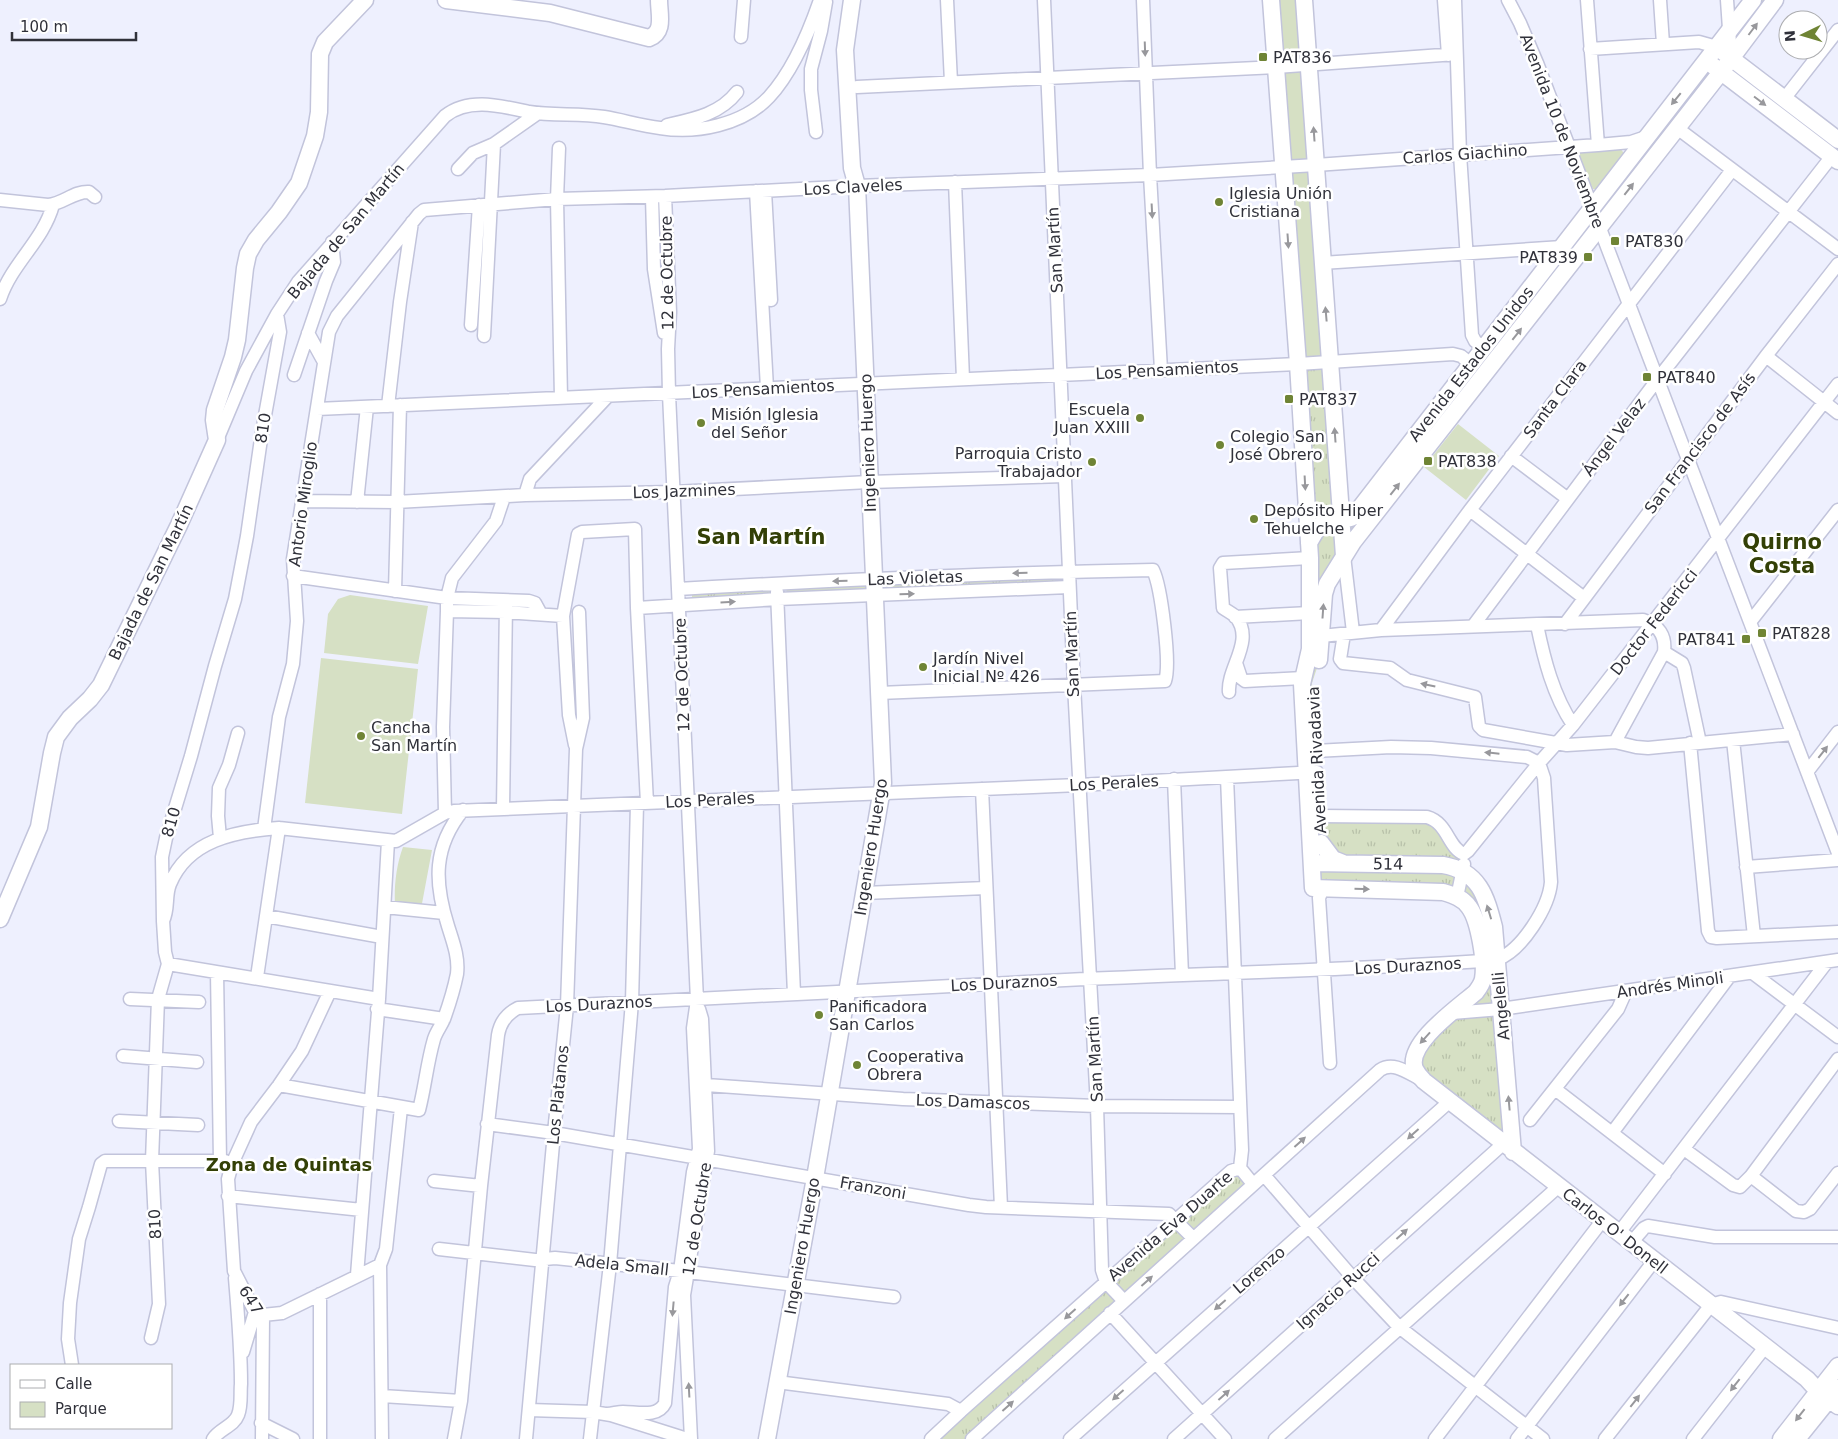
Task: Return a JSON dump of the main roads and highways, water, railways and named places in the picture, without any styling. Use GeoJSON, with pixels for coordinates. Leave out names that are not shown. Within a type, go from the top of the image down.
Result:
{"type":"FeatureCollection","features":[{"type":"Feature","properties":{"kind":"main road","name":"Bajada de San Martín"},"geometry":{"type":"LineString","coordinates":[[0,919],[39,826],[56,737],[70,718],[90,699],[101,685],[179,525],[217,440],[214,420],[215,410],[233,357],[244,268],[248,254],[256,240],[291,197],[307,162],[315,136],[319,62],[325,42],[365,0]]}},
{"type":"Feature","properties":{"kind":"main road"},"geometry":{"type":"LineString","coordinates":[[446,0],[525,5],[648,38],[656,36],[660,30],[659,0]]}},
{"type":"Feature","properties":{"kind":"main road","name":"Ingeniero Huergo"},"geometry":{"type":"LineString","coordinates":[[766,1439],[815,1178],[828,1093],[882,793],[858,186],[863,168],[852,0]]}},
{"type":"Feature","properties":{"kind":"main road","name":"Ingeniero Huergo"},"geometry":{"type":"LineString","coordinates":[[852,0],[845,50],[852,168],[853,176],[858,186]]}},
{"type":"Feature","properties":{"kind":"main road","name":"Avenida Rivadavia"},"geometry":{"type":"LineString","coordinates":[[1271,0],[1310,551],[1310,649],[1303,678],[1302,692],[1311,772],[1318,891]]}},
{"type":"Feature","properties":{"kind":"main road"},"geometry":{"type":"LineString","coordinates":[[1304,0],[1341,519],[1341,561],[1322,567],[1310,551]]}},
{"type":"Feature","properties":{"kind":"main road","name":"Avenida Estados Unidos"},"geometry":{"type":"LineString","coordinates":[[1310,551],[1319,525],[1332,518],[1349,519],[1353,517],[1466,360],[1562,247],[1591,207],[1753,0]]}},
{"type":"Feature","properties":{"kind":"main road","name":"Avenida Estados Unidos"},"geometry":{"type":"LineString","coordinates":[[1341,561],[1353,542],[1721,72],[1775,0]]}},
{"type":"Feature","properties":{"kind":"main road"},"geometry":{"type":"LineString","coordinates":[[1717,47],[1838,139]]}},
{"type":"Feature","properties":{"kind":"main road"},"geometry":{"type":"LineString","coordinates":[[1707,61],[1835,159]]}},
{"type":"Feature","properties":{"kind":"main road"},"geometry":{"type":"LineString","coordinates":[[1480,345],[1498,357]]}},
{"type":"Feature","properties":{"kind":"main road"},"geometry":{"type":"LineString","coordinates":[[1466,360],[1485,375]]}},
{"type":"Feature","properties":{"kind":"main road","name":"Avenida Rivadavia"},"geometry":{"type":"LineString","coordinates":[[1317,863],[1320,843],[1319,816],[1311,772],[1315,751],[1312,683],[1319,662],[1324,594],[1327,584],[1341,561]]}},
{"type":"Feature","properties":{"kind":"main road"},"geometry":{"type":"LineString","coordinates":[[1320,843],[1333,859],[1343,863]]}},
{"type":"Feature","properties":{"kind":"main road","name":"514"},"geometry":{"type":"LineString","coordinates":[[1317,863],[1443,865],[1464,862]]}},
{"type":"Feature","properties":{"kind":"main road","name":"Angelelli"},"geometry":{"type":"LineString","coordinates":[[1424,1082],[1414,1068],[1415,1051],[1423,1038],[1476,992],[1481,985],[1490,960],[1494,927],[1490,910],[1483,892],[1464,862]]}},
{"type":"Feature","properties":{"kind":"main road","name":"514"},"geometry":{"type":"LineString","coordinates":[[1318,891],[1443,892],[1457,897]]}},
{"type":"Feature","properties":{"kind":"main road","name":"Angelelli"},"geometry":{"type":"LineString","coordinates":[[1457,897],[1469,907],[1475,919],[1490,960],[1501,1009],[1508,1148]]}},
{"type":"Feature","properties":{"kind":"main road","name":"Carlos O' Donell"},"geometry":{"type":"LineString","coordinates":[[1424,1082],[1765,1347],[1829,1387]]}},
{"type":"Feature","properties":{"kind":"main road"},"geometry":{"type":"LineString","coordinates":[[1781,1439],[1829,1387]]}},
{"type":"Feature","properties":{"kind":"main road"},"geometry":{"type":"LineString","coordinates":[[1797,1439],[1829,1387]]}},
{"type":"Feature","properties":{"kind":"place","name":"PAT836"},"geometry":{"type":"Point","coordinates":[1263,57]}},
{"type":"Feature","properties":{"kind":"place","name":"Iglesia Unión Cristiana"},"geometry":{"type":"Point","coordinates":[1219,202]}},
{"type":"Feature","properties":{"kind":"place","name":"PAT830"},"geometry":{"type":"Point","coordinates":[1615,241]}},
{"type":"Feature","properties":{"kind":"place","name":"PAT839"},"geometry":{"type":"Point","coordinates":[1588,257]}},
{"type":"Feature","properties":{"kind":"place","name":"PAT840"},"geometry":{"type":"Point","coordinates":[1647,377]}},
{"type":"Feature","properties":{"kind":"place","name":"PAT837"},"geometry":{"type":"Point","coordinates":[1289,399]}},
{"type":"Feature","properties":{"kind":"place","name":"Escuela Juan XXIII"},"geometry":{"type":"Point","coordinates":[1140,418]}},
{"type":"Feature","properties":{"kind":"place","name":"Misión Iglesia del Señor"},"geometry":{"type":"Point","coordinates":[701,423]}},
{"type":"Feature","properties":{"kind":"place","name":"Colegio San José Obrero"},"geometry":{"type":"Point","coordinates":[1220,445]}},
{"type":"Feature","properties":{"kind":"place","name":"PAT838"},"geometry":{"type":"Point","coordinates":[1428,461]}},
{"type":"Feature","properties":{"kind":"place","name":"Parroquia Cristo Trabajador"},"geometry":{"type":"Point","coordinates":[1092,462]}},
{"type":"Feature","properties":{"kind":"place","name":"Depósito Hiper Tehuelche"},"geometry":{"type":"Point","coordinates":[1254,519]}},
{"type":"Feature","properties":{"kind":"place","name":"PAT828"},"geometry":{"type":"Point","coordinates":[1762,633]}},
{"type":"Feature","properties":{"kind":"place","name":"PAT841"},"geometry":{"type":"Point","coordinates":[1746,639]}},
{"type":"Feature","properties":{"kind":"place","name":"Jardín Nivel Inicial Nº 426"},"geometry":{"type":"Point","coordinates":[923,667]}},
{"type":"Feature","properties":{"kind":"place","name":"Cancha San Martín"},"geometry":{"type":"Point","coordinates":[361,736]}},
{"type":"Feature","properties":{"kind":"place","name":"Panificadora San Carlos"},"geometry":{"type":"Point","coordinates":[819,1015]}},
{"type":"Feature","properties":{"kind":"place","name":"Cooperativa Obrera"},"geometry":{"type":"Point","coordinates":[857,1065]}},
{"type":"Feature","properties":{"kind":"district","name":"San Martín"},"geometry":{"type":"Point","coordinates":[761,537]}},
{"type":"Feature","properties":{"kind":"district","name":"Quirno Costa"},"geometry":{"type":"Point","coordinates":[1782,554]}},
{"type":"Feature","properties":{"kind":"district","name":"Zona de Quintas"},"geometry":{"type":"Point","coordinates":[289,1164]}}]}
